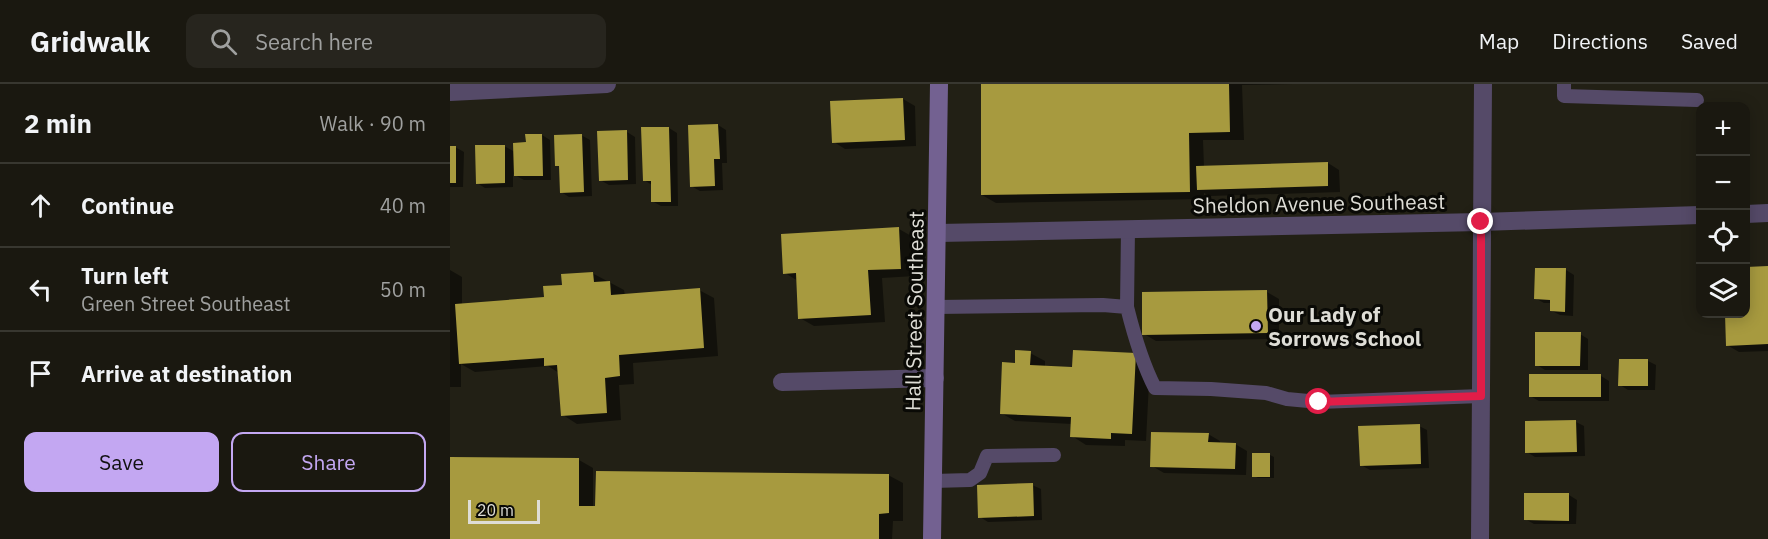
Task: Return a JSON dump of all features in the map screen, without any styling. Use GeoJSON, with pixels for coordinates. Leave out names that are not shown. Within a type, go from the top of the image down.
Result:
{"type":"FeatureCollection","features":[{"type":"Feature","properties":{"kind":"main road","name":"Hall Street Southeast"},"geometry":{"type":"LineString","coordinates":[[932,539],[939,84]]}},
{"type":"Feature","properties":{"kind":"street"},"geometry":{"type":"LineString","coordinates":[[450,92],[607,84]]}},
{"type":"Feature","properties":{"kind":"street"},"geometry":{"type":"LineString","coordinates":[[1480,539],[1483,84]]}},
{"type":"Feature","properties":{"kind":"street"},"geometry":{"type":"LineString","coordinates":[[1750,214],[1768,213]]}},
{"type":"Feature","properties":{"kind":"street","name":"Sheldon Avenue Southeast"},"geometry":{"type":"LineString","coordinates":[[938,233],[1696,215]]}},
{"type":"Feature","properties":{"kind":"street"},"geometry":{"type":"LineString","coordinates":[[782,382],[935,378]]}},
{"type":"Feature","properties":{"kind":"lane"},"geometry":{"type":"LineString","coordinates":[[1564,84],[1564,96],[1697,100]]}},
{"type":"Feature","properties":{"kind":"lane"},"geometry":{"type":"LineString","coordinates":[[1128,229],[1128,307],[1134,335],[1155,388],[1240,390],[1266,393],[1287,399],[1319,402],[1481,396]]}},
{"type":"Feature","properties":{"kind":"lane"},"geometry":{"type":"LineString","coordinates":[[936,307],[1103,305],[1128,307]]}},
{"type":"Feature","properties":{"kind":"lane"},"geometry":{"type":"LineString","coordinates":[[933,481],[970,480],[980,474],[987,456],[1054,455]]}},
{"type":"Feature","properties":{"kind":"building"},"geometry":{"type":"Polygon","coordinates":[[[981,84],[1229,84],[1230,132],[1189,133],[1190,192],[981,195],[981,84]]]}},
{"type":"Feature","properties":{"kind":"building"},"geometry":{"type":"Polygon","coordinates":[[[903,98],[905,140],[832,143],[830,101],[903,98]]]}},
{"type":"Feature","properties":{"kind":"building"},"geometry":{"type":"Polygon","coordinates":[[[718,124],[720,159],[714,159],[715,186],[690,187],[688,125],[718,124]]]}},
{"type":"Feature","properties":{"kind":"building"},"geometry":{"type":"Polygon","coordinates":[[[641,127],[669,127],[671,202],[651,202],[651,181],[643,181],[641,127]]]}},
{"type":"Feature","properties":{"kind":"building"},"geometry":{"type":"Polygon","coordinates":[[[627,130],[628,180],[599,181],[597,131],[627,130]]]}},
{"type":"Feature","properties":{"kind":"building"},"geometry":{"type":"Polygon","coordinates":[[[525,134],[542,134],[543,176],[514,176],[513,143],[526,142],[525,134]]]}},
{"type":"Feature","properties":{"kind":"building"},"geometry":{"type":"Polygon","coordinates":[[[582,134],[584,192],[560,193],[559,166],[555,166],[554,135],[582,134]]]}},
{"type":"Feature","properties":{"kind":"building"},"geometry":{"type":"Polygon","coordinates":[[[475,145],[505,145],[505,183],[476,184],[475,145]]]}},
{"type":"Feature","properties":{"kind":"building"},"geometry":{"type":"Polygon","coordinates":[[[450,146],[456,146],[456,183],[450,183],[450,146]]]}},
{"type":"Feature","properties":{"kind":"building"},"geometry":{"type":"Polygon","coordinates":[[[1328,162],[1328,186],[1197,190],[1196,166],[1328,162]]]}},
{"type":"Feature","properties":{"kind":"building"},"geometry":{"type":"Polygon","coordinates":[[[899,227],[901,269],[868,270],[871,315],[798,319],[796,273],[783,274],[781,234],[899,227]]]}},
{"type":"Feature","properties":{"kind":"building"},"geometry":{"type":"Polygon","coordinates":[[[1768,266],[1768,344],[1726,346],[1725,318],[1750,318],[1750,267],[1768,266]]]}},
{"type":"Feature","properties":{"kind":"building"},"geometry":{"type":"Polygon","coordinates":[[[1535,268],[1566,268],[1565,312],[1550,311],[1550,300],[1534,299],[1535,268]]]}},
{"type":"Feature","properties":{"kind":"building"},"geometry":{"type":"Polygon","coordinates":[[[593,272],[594,282],[610,281],[611,295],[700,288],[704,348],[619,355],[620,376],[605,378],[607,413],[561,416],[557,365],[544,366],[544,358],[459,364],[455,304],[544,297],[543,286],[562,285],[561,274],[593,272]]]}},
{"type":"Feature","properties":{"kind":"building"},"geometry":{"type":"Polygon","coordinates":[[[1267,290],[1268,333],[1142,335],[1142,292],[1267,290]]]}},
{"type":"Feature","properties":{"kind":"building"},"geometry":{"type":"Polygon","coordinates":[[[1535,332],[1581,332],[1580,366],[1535,366],[1535,332]]]}},
{"type":"Feature","properties":{"kind":"building"},"geometry":{"type":"Polygon","coordinates":[[[1015,350],[1031,351],[1030,365],[1072,367],[1073,350],[1136,353],[1132,434],[1111,433],[1111,439],[1070,437],[1071,417],[1000,414],[1002,362],[1015,363],[1015,350]]]}},
{"type":"Feature","properties":{"kind":"building"},"geometry":{"type":"Polygon","coordinates":[[[1619,359],[1648,359],[1648,386],[1618,386],[1619,359]]]}},
{"type":"Feature","properties":{"kind":"building"},"geometry":{"type":"Polygon","coordinates":[[[1529,374],[1601,374],[1601,397],[1529,397],[1529,374]]]}},
{"type":"Feature","properties":{"kind":"building"},"geometry":{"type":"Polygon","coordinates":[[[1576,420],[1577,452],[1525,453],[1525,421],[1576,420]]]}},
{"type":"Feature","properties":{"kind":"building"},"geometry":{"type":"Polygon","coordinates":[[[1420,424],[1421,464],[1360,466],[1358,426],[1420,424]]]}},
{"type":"Feature","properties":{"kind":"building"},"geometry":{"type":"Polygon","coordinates":[[[1151,432],[1209,433],[1208,442],[1236,443],[1235,469],[1150,467],[1151,432]]]}},
{"type":"Feature","properties":{"kind":"building"},"geometry":{"type":"Polygon","coordinates":[[[1252,453],[1270,453],[1270,477],[1252,477],[1252,453]]]}},
{"type":"Feature","properties":{"kind":"building"},"geometry":{"type":"Polygon","coordinates":[[[450,457],[579,458],[579,506],[595,506],[596,471],[889,474],[889,513],[879,514],[879,539],[450,539],[450,457]]]}},
{"type":"Feature","properties":{"kind":"building"},"geometry":{"type":"Polygon","coordinates":[[[1033,483],[1034,516],[978,518],[977,485],[1033,483]]]}},
{"type":"Feature","properties":{"kind":"building"},"geometry":{"type":"Polygon","coordinates":[[[1524,493],[1569,493],[1569,521],[1524,520],[1524,493]]]}},
{"type":"Feature","properties":{"kind":"place","name":"Our Lady of Sorrows School"},"geometry":{"type":"Point","coordinates":[1256,326]}},
{"type":"Feature","properties":{"kind":"route"},"geometry":{"type":"LineString","coordinates":[[1319,402],[1481,396],[1481,222]]}}]}
